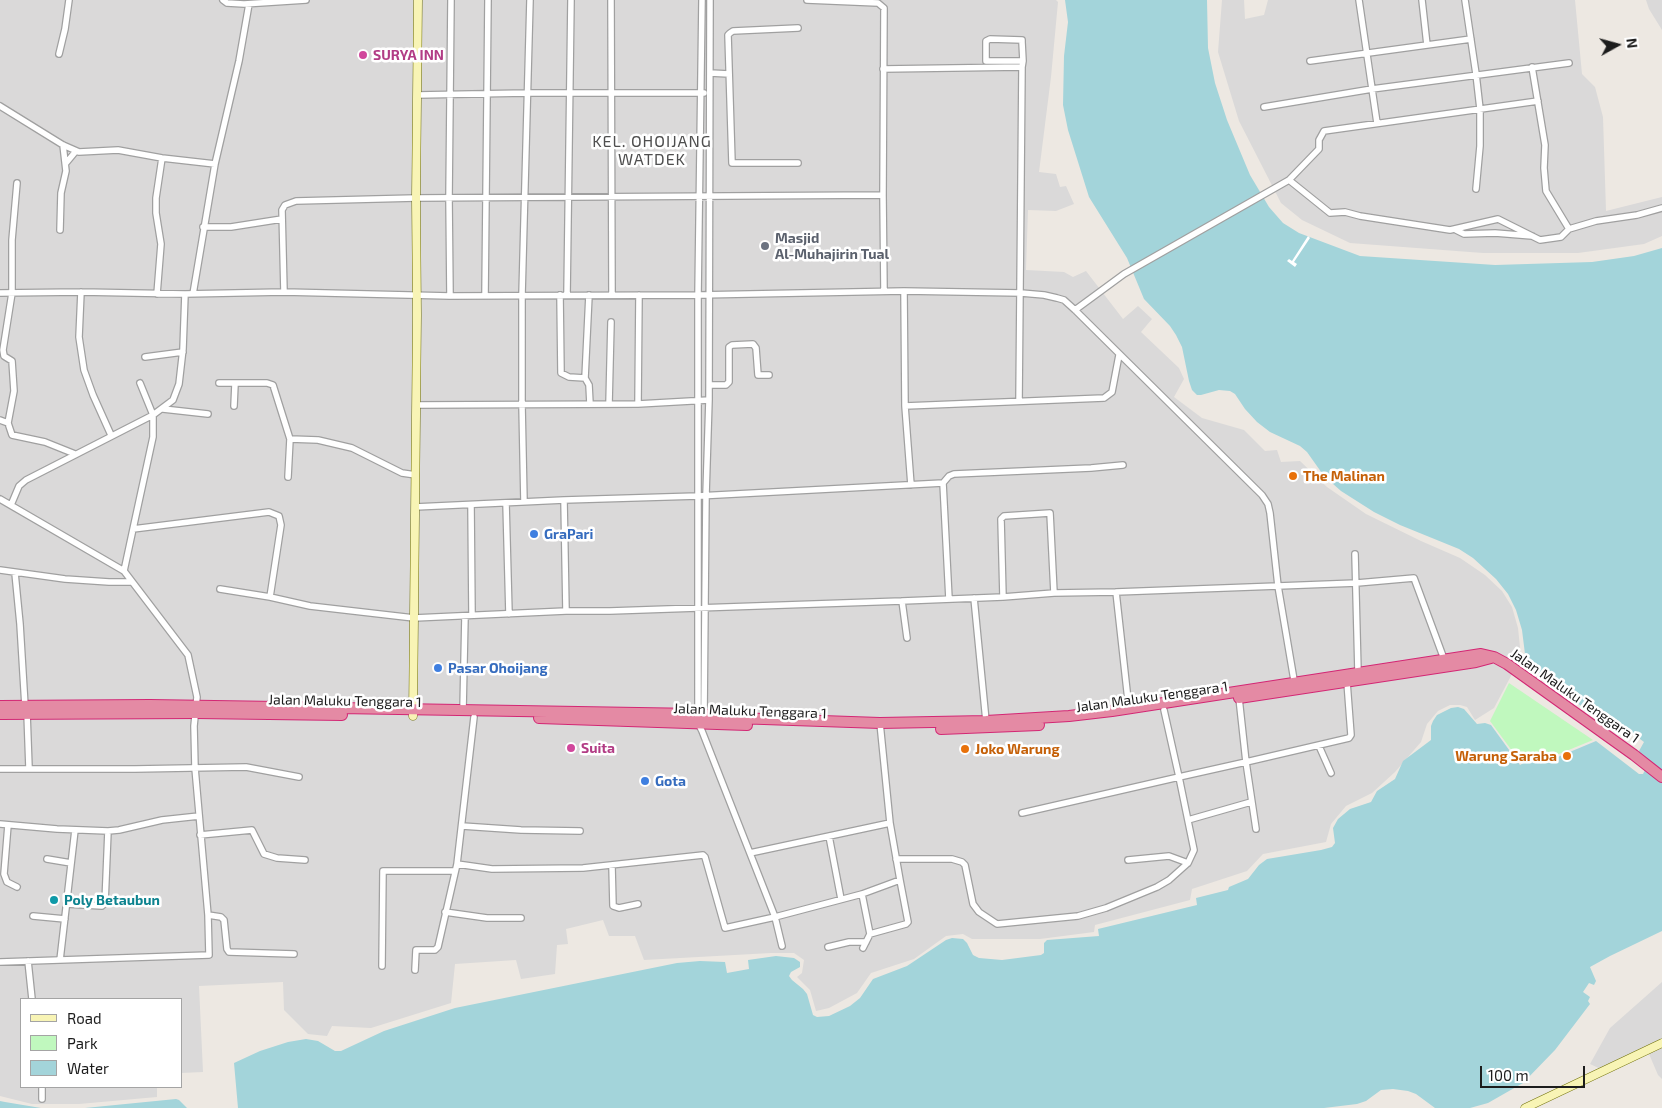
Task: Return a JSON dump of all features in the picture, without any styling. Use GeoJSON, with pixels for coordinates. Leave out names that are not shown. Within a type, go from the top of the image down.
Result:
{"type":"FeatureCollection","features":[{"type":"Feature","properties":{"kind":"highway","name":"Jalan Maluku Tenggara 1"},"geometry":{"type":"LineString","coordinates":[[0,714],[26,710],[142,705],[196,710],[413,713],[474,717],[701,721],[735,718],[880,726],[1020,726],[1099,720],[1164,710],[1239,698],[1358,672],[1475,655],[1494,657],[1507,664],[1662,777]]}},
{"type":"Feature","properties":{"kind":"highway","name":"Jalan Maluku Tenggara 1"},"geometry":{"type":"LineString","coordinates":[[880,726],[1069,716],[1295,686],[1347,682],[1476,662],[1494,657]]}},
{"type":"Feature","properties":{"kind":"highway","name":"Jalan Maluku Tenggara 1"},"geometry":{"type":"LineString","coordinates":[[0,706],[26,710]]}},
{"type":"Feature","properties":{"kind":"highway","name":"Jalan Maluku Tenggara 1"},"geometry":{"type":"LineString","coordinates":[[413,713],[463,710],[701,721]]}},
{"type":"Feature","properties":{"kind":"street"},"geometry":{"type":"LineString","coordinates":[[58,54],[65,29],[69,0]]}},
{"type":"Feature","properties":{"kind":"street"},"geometry":{"type":"LineString","coordinates":[[223,0],[228,4],[306,0]]}},
{"type":"Feature","properties":{"kind":"street"},"geometry":{"type":"LineString","coordinates":[[413,713],[418,0]]}},
{"type":"Feature","properties":{"kind":"street"},"geometry":{"type":"LineString","coordinates":[[450,296],[451,0]]}},
{"type":"Feature","properties":{"kind":"street"},"geometry":{"type":"LineString","coordinates":[[485,296],[488,0]]}},
{"type":"Feature","properties":{"kind":"street"},"geometry":{"type":"LineString","coordinates":[[524,502],[522,295],[530,0]]}},
{"type":"Feature","properties":{"kind":"street"},"geometry":{"type":"LineString","coordinates":[[571,0],[561,373],[569,377],[585,378]]}},
{"type":"Feature","properties":{"kind":"street"},"geometry":{"type":"LineString","coordinates":[[611,0],[612,295]]}},
{"type":"Feature","properties":{"kind":"street"},"geometry":{"type":"LineString","coordinates":[[702,0],[698,295],[698,608],[701,721],[775,917],[782,946]]}},
{"type":"Feature","properties":{"kind":"street"},"geometry":{"type":"LineString","coordinates":[[701,721],[706,608],[706,495],[709,400],[710,0]]}},
{"type":"Feature","properties":{"kind":"street"},"geometry":{"type":"LineString","coordinates":[[807,0],[878,2],[884,8],[882,195],[884,291]]}},
{"type":"Feature","properties":{"kind":"street"},"geometry":{"type":"LineString","coordinates":[[1358,0],[1377,123]]}},
{"type":"Feature","properties":{"kind":"street"},"geometry":{"type":"LineString","coordinates":[[1422,0],[1427,45]]}},
{"type":"Feature","properties":{"kind":"street"},"geometry":{"type":"LineString","coordinates":[[1465,0],[1480,109],[1480,146],[1476,189]]}},
{"type":"Feature","properties":{"kind":"street"},"geometry":{"type":"LineString","coordinates":[[193,294],[215,164],[239,61],[249,4]]}},
{"type":"Feature","properties":{"kind":"street"},"geometry":{"type":"LineString","coordinates":[[798,28],[730,32],[729,74],[732,163],[798,163]]}},
{"type":"Feature","properties":{"kind":"street"},"geometry":{"type":"LineString","coordinates":[[1019,401],[1021,293],[1022,64],[1022,40],[990,39],[986,41],[986,61],[1022,64]]}},
{"type":"Feature","properties":{"kind":"street"},"geometry":{"type":"LineString","coordinates":[[1310,61],[1471,39]]}},
{"type":"Feature","properties":{"kind":"street"},"geometry":{"type":"LineString","coordinates":[[1264,107],[1372,89],[1569,63]]}},
{"type":"Feature","properties":{"kind":"street"},"geometry":{"type":"LineString","coordinates":[[883,69],[1022,64]]}},
{"type":"Feature","properties":{"kind":"street"},"geometry":{"type":"LineString","coordinates":[[1532,67],[1545,145],[1544,168],[1546,190],[1569,229]]}},
{"type":"Feature","properties":{"kind":"street"},"geometry":{"type":"LineString","coordinates":[[710,73],[729,74]]}},
{"type":"Feature","properties":{"kind":"street"},"geometry":{"type":"LineString","coordinates":[[417,95],[450,93],[710,94]]}},
{"type":"Feature","properties":{"kind":"street"},"geometry":{"type":"LineString","coordinates":[[1075,310],[1124,274],[1289,180],[1319,149],[1319,140],[1324,131],[1538,101]]}},
{"type":"Feature","properties":{"kind":"street"},"geometry":{"type":"LineString","coordinates":[[0,106],[76,151],[118,150],[162,158],[215,164]]}},
{"type":"Feature","properties":{"kind":"street"},"geometry":{"type":"LineString","coordinates":[[60,230],[61,193],[66,171],[63,145]]}},
{"type":"Feature","properties":{"kind":"street"},"geometry":{"type":"LineString","coordinates":[[66,163],[76,151]]}},
{"type":"Feature","properties":{"kind":"street"},"geometry":{"type":"LineString","coordinates":[[156,294],[161,244],[156,213],[156,198],[162,158]]}},
{"type":"Feature","properties":{"kind":"street"},"geometry":{"type":"LineString","coordinates":[[1289,180],[1330,213],[1345,212],[1416,226],[1456,230],[1498,219],[1540,240],[1561,237],[1569,229],[1596,221],[1637,215],[1662,208]]}},
{"type":"Feature","properties":{"kind":"street"},"geometry":{"type":"LineString","coordinates":[[17,183],[12,240],[12,293],[3,350],[4,356],[12,361],[14,379],[13,403],[8,423],[12,435],[45,442],[75,454]]}},
{"type":"Feature","properties":{"kind":"street"},"geometry":{"type":"LineString","coordinates":[[284,292],[282,208],[296,201],[416,198],[882,195]]}},
{"type":"Feature","properties":{"kind":"street"},"geometry":{"type":"LineString","coordinates":[[203,227],[231,227],[282,219]]}},
{"type":"Feature","properties":{"kind":"street"},"geometry":{"type":"LineString","coordinates":[[1456,230],[1464,234],[1496,233],[1534,237]]}},
{"type":"Feature","properties":{"kind":"street"},"geometry":{"type":"LineString","coordinates":[[904,291],[905,406],[910,485]]}},
{"type":"Feature","properties":{"kind":"street"},"geometry":{"type":"LineString","coordinates":[[0,293],[193,294],[284,292],[485,296],[589,294],[698,295],[904,291],[1044,294],[1064,300],[1265,499],[1270,513],[1278,586],[1295,686]]}},
{"type":"Feature","properties":{"kind":"street"},"geometry":{"type":"LineString","coordinates":[[82,292],[79,336],[84,370],[111,435]]}},
{"type":"Feature","properties":{"kind":"street"},"geometry":{"type":"LineString","coordinates":[[10,505],[23,481],[153,415],[173,400],[176,395],[183,352],[185,294]]}},
{"type":"Feature","properties":{"kind":"street"},"geometry":{"type":"LineString","coordinates":[[589,294],[585,378],[589,385],[590,404]]}},
{"type":"Feature","properties":{"kind":"street"},"geometry":{"type":"LineString","coordinates":[[638,404],[640,295]]}},
{"type":"Feature","properties":{"kind":"street"},"geometry":{"type":"LineString","coordinates":[[609,404],[611,322]]}},
{"type":"Feature","properties":{"kind":"street"},"geometry":{"type":"LineString","coordinates":[[709,385],[726,385],[729,382],[729,347],[732,345],[753,344],[756,348],[758,375],[769,375]]}},
{"type":"Feature","properties":{"kind":"street"},"geometry":{"type":"LineString","coordinates":[[145,358],[183,352]]}},
{"type":"Feature","properties":{"kind":"street"},"geometry":{"type":"LineString","coordinates":[[905,406],[1104,398],[1112,392],[1119,355]]}},
{"type":"Feature","properties":{"kind":"street"},"geometry":{"type":"LineString","coordinates":[[124,572],[150,457],[152,437],[153,415],[140,383]]}},
{"type":"Feature","properties":{"kind":"street"},"geometry":{"type":"LineString","coordinates":[[219,383],[272,384],[290,439],[288,477]]}},
{"type":"Feature","properties":{"kind":"street"},"geometry":{"type":"LineString","coordinates":[[234,406],[235,384]]}},
{"type":"Feature","properties":{"kind":"street"},"geometry":{"type":"LineString","coordinates":[[416,405],[638,404],[709,400]]}},
{"type":"Feature","properties":{"kind":"street"},"geometry":{"type":"LineString","coordinates":[[163,409],[208,414]]}},
{"type":"Feature","properties":{"kind":"street"},"geometry":{"type":"LineString","coordinates":[[0,420],[8,423]]}},
{"type":"Feature","properties":{"kind":"street"},"geometry":{"type":"LineString","coordinates":[[290,439],[313,440],[347,446],[402,473],[416,475]]}},
{"type":"Feature","properties":{"kind":"street"},"geometry":{"type":"LineString","coordinates":[[949,599],[943,483],[949,476],[954,474],[1123,465]]}},
{"type":"Feature","properties":{"kind":"street"},"geometry":{"type":"LineString","coordinates":[[415,507],[698,496],[943,483]]}},
{"type":"Feature","properties":{"kind":"street"},"geometry":{"type":"LineString","coordinates":[[0,499],[124,572],[188,655],[194,682],[196,710],[194,726],[195,768],[208,915],[209,955],[0,962]]}},
{"type":"Feature","properties":{"kind":"street"},"geometry":{"type":"LineString","coordinates":[[564,500],[566,611]]}},
{"type":"Feature","properties":{"kind":"street"},"geometry":{"type":"LineString","coordinates":[[506,503],[508,614]]}},
{"type":"Feature","properties":{"kind":"street"},"geometry":{"type":"LineString","coordinates":[[471,505],[472,616]]}},
{"type":"Feature","properties":{"kind":"street"},"geometry":{"type":"LineString","coordinates":[[133,529],[256,513],[275,513],[279,516],[281,525],[270,596]]}},
{"type":"Feature","properties":{"kind":"street"},"geometry":{"type":"LineString","coordinates":[[1003,597],[1001,520],[1004,516],[1050,513],[1052,516],[1054,593]]}},
{"type":"Feature","properties":{"kind":"street"},"geometry":{"type":"LineString","coordinates":[[1356,554],[1358,672]]}},
{"type":"Feature","properties":{"kind":"street"},"geometry":{"type":"LineString","coordinates":[[0,570],[109,582],[132,582]]}},
{"type":"Feature","properties":{"kind":"street"},"geometry":{"type":"LineString","coordinates":[[15,573],[29,768]]}},
{"type":"Feature","properties":{"kind":"street"},"geometry":{"type":"LineString","coordinates":[[220,589],[270,596],[310,606],[414,618],[566,611],[902,601],[1054,593],[1357,583],[1415,579],[1444,659]]}},
{"type":"Feature","properties":{"kind":"street"},"geometry":{"type":"LineString","coordinates":[[1116,592],[1129,709]]}},
{"type":"Feature","properties":{"kind":"street"},"geometry":{"type":"LineString","coordinates":[[974,598],[986,721]]}},
{"type":"Feature","properties":{"kind":"street"},"geometry":{"type":"LineString","coordinates":[[902,601],[907,638]]}},
{"type":"Feature","properties":{"kind":"street"},"geometry":{"type":"LineString","coordinates":[[463,710],[465,616]]}},
{"type":"Feature","properties":{"kind":"street"},"geometry":{"type":"LineString","coordinates":[[1022,813],[1319,746],[1351,737],[1347,682]]}},
{"type":"Feature","properties":{"kind":"street"},"geometry":{"type":"LineString","coordinates":[[1239,698],[1256,829]]}},
{"type":"Feature","properties":{"kind":"street"},"geometry":{"type":"LineString","coordinates":[[896,859],[952,859],[962,862],[973,904],[985,917],[997,924],[1085,915],[1157,887],[1175,876],[1188,863],[1194,847],[1164,710]]}},
{"type":"Feature","properties":{"kind":"street"},"geometry":{"type":"LineString","coordinates":[[415,970],[416,950],[438,949],[457,864],[474,717]]}},
{"type":"Feature","properties":{"kind":"street"},"geometry":{"type":"LineString","coordinates":[[870,934],[908,922],[890,823],[880,726]]}},
{"type":"Feature","properties":{"kind":"street"},"geometry":{"type":"LineString","coordinates":[[1319,746],[1330,773]]}},
{"type":"Feature","properties":{"kind":"street"},"geometry":{"type":"LineString","coordinates":[[0,768],[246,767],[299,777]]}},
{"type":"Feature","properties":{"kind":"street"},"geometry":{"type":"LineString","coordinates":[[1188,820],[1251,802]]}},
{"type":"Feature","properties":{"kind":"street"},"geometry":{"type":"LineString","coordinates":[[0,824],[108,831],[175,818],[199,816]]}},
{"type":"Feature","properties":{"kind":"street"},"geometry":{"type":"LineString","coordinates":[[750,853],[890,823]]}},
{"type":"Feature","properties":{"kind":"street"},"geometry":{"type":"LineString","coordinates":[[8,825],[4,874],[7,882],[17,887]]}},
{"type":"Feature","properties":{"kind":"street"},"geometry":{"type":"LineString","coordinates":[[462,826],[580,831]]}},
{"type":"Feature","properties":{"kind":"street"},"geometry":{"type":"LineString","coordinates":[[60,960],[74,830]]}},
{"type":"Feature","properties":{"kind":"street"},"geometry":{"type":"LineString","coordinates":[[200,835],[252,830],[264,854],[278,858],[305,860]]}},
{"type":"Feature","properties":{"kind":"street"},"geometry":{"type":"LineString","coordinates":[[66,904],[102,906],[106,903],[108,831]]}},
{"type":"Feature","properties":{"kind":"street"},"geometry":{"type":"LineString","coordinates":[[829,836],[841,899]]}},
{"type":"Feature","properties":{"kind":"street"},"geometry":{"type":"LineString","coordinates":[[457,864],[492,869],[583,868],[703,855],[706,856],[725,928],[862,894],[900,880]]}},
{"type":"Feature","properties":{"kind":"street"},"geometry":{"type":"LineString","coordinates":[[1128,860],[1169,856],[1188,863]]}},
{"type":"Feature","properties":{"kind":"street"},"geometry":{"type":"LineString","coordinates":[[47,859],[71,863]]}},
{"type":"Feature","properties":{"kind":"street"},"geometry":{"type":"LineString","coordinates":[[612,866],[613,906],[619,908],[638,904]]}},
{"type":"Feature","properties":{"kind":"street"},"geometry":{"type":"LineString","coordinates":[[382,966],[384,871],[455,871]]}},
{"type":"Feature","properties":{"kind":"street"},"geometry":{"type":"LineString","coordinates":[[862,894],[870,934],[863,948]]}},
{"type":"Feature","properties":{"kind":"street"},"geometry":{"type":"LineString","coordinates":[[446,912],[487,918],[521,918]]}},
{"type":"Feature","properties":{"kind":"street"},"geometry":{"type":"LineString","coordinates":[[208,915],[221,917],[224,920],[227,949],[229,952],[294,954]]}},
{"type":"Feature","properties":{"kind":"street"},"geometry":{"type":"LineString","coordinates":[[33,916],[64,919]]}},
{"type":"Feature","properties":{"kind":"street"},"geometry":{"type":"LineString","coordinates":[[828,947],[853,942],[866,942]]}},
{"type":"Feature","properties":{"kind":"street"},"geometry":{"type":"LineString","coordinates":[[28,961],[32,998]]}},
{"type":"Feature","properties":{"kind":"street"},"geometry":{"type":"LineString","coordinates":[[1528,1107],[1662,1043]]}},
{"type":"Feature","properties":{"kind":"street"},"geometry":{"type":"LineString","coordinates":[[42,1088],[42,1098]]}},
{"type":"Feature","properties":{"kind":"shaded area"},"geometry":{"type":"Polygon","coordinates":[[[0,0],[1056,0],[1058,2],[1051,77],[1039,172],[1056,174],[1060,187],[1066,186],[1074,204],[1056,211],[1028,210],[1026,270],[1064,272],[1073,277],[1086,271],[1123,319],[1138,306],[1152,319],[1141,332],[1179,368],[1184,379],[1174,397],[1202,418],[1244,430],[1265,451],[1277,450],[1281,462],[1300,461],[1327,487],[1366,514],[1460,558],[1485,575],[1502,591],[1512,607],[1518,628],[1521,657],[1494,708],[1475,720],[1467,707],[1460,705],[1450,705],[1438,711],[1427,724],[1421,742],[1395,772],[1372,793],[1346,806],[1331,824],[1326,842],[1263,854],[1247,871],[1192,889],[1190,900],[1095,925],[1094,932],[1040,939],[972,939],[963,934],[946,936],[914,959],[871,973],[857,993],[829,1008],[816,1011],[810,990],[797,977],[802,973],[804,960],[794,953],[644,960],[635,936],[609,936],[603,920],[566,929],[568,944],[557,945],[555,974],[521,979],[516,960],[455,964],[451,1003],[371,1028],[332,1026],[327,1036],[308,1034],[284,1010],[283,982],[199,986],[203,1072],[182,1073],[182,998],[20,998],[20,1088],[157,1088],[157,1097],[79,1104],[32,1104],[0,1096],[0,0]]]}},
{"type":"Feature","properties":{"kind":"shaded area"},"geometry":{"type":"Polygon","coordinates":[[[1222,0],[1244,0],[1245,19],[1264,15],[1268,0],[1575,0],[1582,74],[1595,87],[1603,117],[1606,211],[1662,197],[1662,236],[1644,244],[1578,253],[1483,253],[1350,243],[1302,220],[1281,203],[1239,121],[1218,52],[1222,0]]]}},
{"type":"Feature","properties":{"kind":"shaded area"},"geometry":{"type":"Polygon","coordinates":[[[1646,0],[1662,0],[1662,30],[1649,9],[1646,0]]]}},
{"type":"Feature","properties":{"kind":"shaded area"},"geometry":{"type":"Polygon","coordinates":[[[1662,982],[1662,1079],[1658,1075],[1649,1054],[1603,1070],[1590,1064],[1610,1028],[1662,982]]]}},
{"type":"Feature","properties":{"kind":"green space"},"geometry":{"type":"Polygon","coordinates":[[[1509,683],[1593,740],[1545,759],[1529,758],[1521,763],[1490,721],[1509,683]]]}},
{"type":"Feature","properties":{"kind":"water"},"geometry":{"type":"Polygon","coordinates":[[[1065,0],[1207,0],[1208,48],[1215,83],[1227,120],[1250,175],[1269,207],[1283,223],[1299,233],[1360,256],[1495,265],[1592,262],[1634,256],[1662,248],[1662,931],[1590,967],[1596,981],[1594,985],[1589,983],[1583,992],[1590,997],[1588,1001],[1590,1004],[1555,1050],[1523,1083],[1488,1103],[1470,1108],[1435,1108],[1416,1094],[1393,1089],[1381,1090],[1366,1101],[1357,1104],[1324,1108],[238,1108],[234,1063],[260,1051],[288,1042],[306,1039],[318,1041],[335,1051],[341,1051],[384,1031],[455,1008],[677,963],[700,961],[725,962],[727,973],[749,969],[748,960],[776,956],[794,958],[800,962],[800,967],[791,972],[789,976],[807,994],[813,1015],[817,1017],[829,1016],[850,1006],[860,998],[873,979],[907,966],[952,938],[963,939],[973,955],[979,958],[1002,960],[1041,955],[1044,953],[1044,943],[1047,940],[1099,936],[1098,929],[1197,905],[1196,898],[1228,890],[1229,887],[1248,879],[1259,865],[1267,859],[1332,847],[1335,843],[1333,828],[1338,819],[1350,809],[1371,802],[1377,791],[1395,779],[1403,761],[1431,740],[1431,726],[1437,715],[1451,708],[1458,707],[1464,709],[1477,724],[1485,723],[1491,725],[1520,765],[1529,760],[1553,759],[1596,741],[1639,774],[1643,774],[1645,770],[1634,760],[1644,742],[1616,721],[1591,714],[1526,662],[1522,630],[1516,610],[1508,594],[1496,579],[1473,558],[1459,549],[1400,525],[1374,512],[1341,491],[1324,476],[1307,452],[1300,446],[1270,432],[1257,422],[1235,394],[1230,391],[1219,390],[1197,395],[1192,390],[1182,347],[1176,335],[1144,299],[1127,258],[1089,197],[1068,130],[1063,105],[1064,56],[1068,22],[1065,0]]]}},
{"type":"Feature","properties":{"kind":"water"},"geometry":{"type":"Polygon","coordinates":[[[176,1099],[187,1108],[85,1108],[176,1099]]]}},
{"type":"Feature","properties":{"kind":"water"},"geometry":{"type":"Polygon","coordinates":[[[0,1101],[5,1102],[41,1108],[0,1108],[0,1101]]]}},
{"type":"Feature","properties":{"kind":"pier"},"geometry":{"type":"Polygon","coordinates":[[[1308,236],[1310,238],[1294,262],[1297,264],[1295,267],[1287,261],[1289,259],[1292,261],[1308,236]]]}},
{"type":"Feature","properties":{"kind":"place","name":"SURYA INN"},"geometry":{"type":"Point","coordinates":[363,55]}},
{"type":"Feature","properties":{"kind":"place","name":"Masjid Al-Muhajirin Tual"},"geometry":{"type":"Point","coordinates":[765,246]}},
{"type":"Feature","properties":{"kind":"place","name":"The Malinan"},"geometry":{"type":"Point","coordinates":[1293,476]}},
{"type":"Feature","properties":{"kind":"place","name":"GraPari"},"geometry":{"type":"Point","coordinates":[534,534]}},
{"type":"Feature","properties":{"kind":"place","name":"Pasar Ohoijang"},"geometry":{"type":"Point","coordinates":[438,668]}},
{"type":"Feature","properties":{"kind":"place","name":"Suita"},"geometry":{"type":"Point","coordinates":[571,748]}},
{"type":"Feature","properties":{"kind":"place","name":"Joko Warung"},"geometry":{"type":"Point","coordinates":[965,749]}},
{"type":"Feature","properties":{"kind":"place","name":"Warung Saraba"},"geometry":{"type":"Point","coordinates":[1567,756]}},
{"type":"Feature","properties":{"kind":"place","name":"Gota"},"geometry":{"type":"Point","coordinates":[645,781]}},
{"type":"Feature","properties":{"kind":"place","name":"Poly Betaubun"},"geometry":{"type":"Point","coordinates":[54,900]}},
{"type":"Feature","properties":{"kind":"district","name":"KEL. OHOIJANG WATDEK"},"geometry":{"type":"Point","coordinates":[652,151]}}]}
